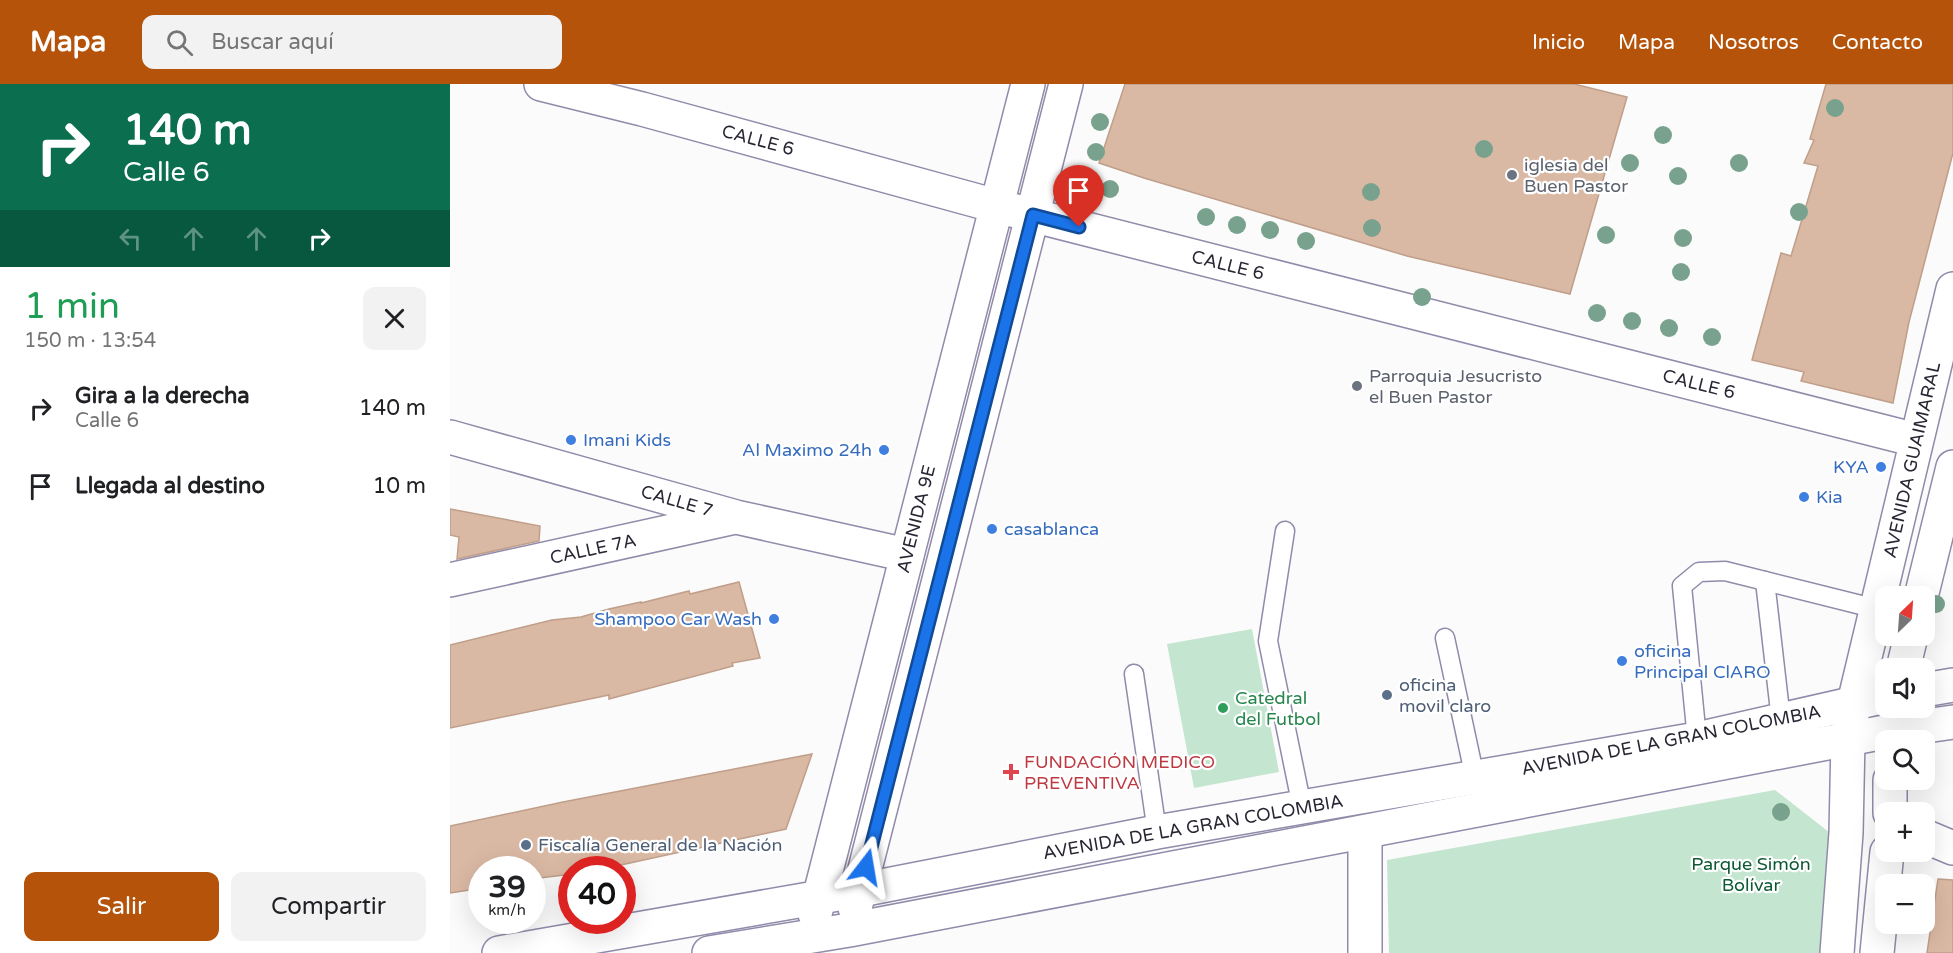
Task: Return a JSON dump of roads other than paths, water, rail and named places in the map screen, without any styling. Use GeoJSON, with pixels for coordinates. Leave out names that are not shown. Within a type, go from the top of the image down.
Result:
{"type":"FeatureCollection","features":[{"type":"Feature","properties":{"kind":"street","name":"CALLE 6"},"geometry":{"type":"LineString","coordinates":[[541,84],[645,96],[996,206],[1916,440]]}},
{"type":"Feature","properties":{"kind":"street","name":"AVENIDA 9E"},"geometry":{"type":"LineString","coordinates":[[806,944],[820,897],[1028,84]]}},
{"type":"Feature","properties":{"kind":"street","name":"AVENIDA 9E"},"geometry":{"type":"LineString","coordinates":[[846,942],[1066,84]]}},
{"type":"Feature","properties":{"kind":"street","name":"AVENIDA GUAIMARAL"},"geometry":{"type":"LineString","coordinates":[[1882,586],[1953,289]]}},
{"type":"Feature","properties":{"kind":"street","name":"CALLE 7"},"geometry":{"type":"LineString","coordinates":[[450,437],[736,517],[907,555]]}},
{"type":"Feature","properties":{"kind":"street"},"geometry":{"type":"LineString","coordinates":[[1924,586],[1953,467]]}},
{"type":"Feature","properties":{"kind":"street","name":"CALLE 7A"},"geometry":{"type":"LineString","coordinates":[[450,580],[736,517]]}},
{"type":"Feature","properties":{"kind":"street","name":"AVENIDA GUAIMARAL"},"geometry":{"type":"LineString","coordinates":[[1837,953],[1846,833],[1848,740],[1854,703],[1875,617]]}},
{"type":"Feature","properties":{"kind":"street"},"geometry":{"type":"LineString","coordinates":[[1935,688],[1953,685]]}},
{"type":"Feature","properties":{"kind":"street","name":"AVENIDA DE LA GRAN COLOMBIA"},"geometry":{"type":"LineString","coordinates":[[499,953],[861,890],[1156,832],[1697,739],[1875,698]]}},
{"type":"Feature","properties":{"kind":"street","name":"AVENIDA DE LA GRAN COLOMBIA"},"geometry":{"type":"LineString","coordinates":[[709,953],[846,942],[1365,832],[1848,740],[1892,727],[1953,722]]}},
{"type":"Feature","properties":{"kind":"street"},"geometry":{"type":"LineString","coordinates":[[1365,832],[1365,953]]}},
{"type":"Feature","properties":{"kind":"street"},"geometry":{"type":"LineString","coordinates":[[1935,841],[1953,848]]}},
{"type":"Feature","properties":{"kind":"street"},"geometry":{"type":"LineString","coordinates":[[1877,953],[1886,862]]}},
{"type":"Feature","properties":{"kind":"lane"},"geometry":{"type":"LineString","coordinates":[[1285,531],[1268,641],[1302,807]]}},
{"type":"Feature","properties":{"kind":"lane"},"geometry":{"type":"LineString","coordinates":[[1697,739],[1682,586],[1699,572],[1725,571],[1875,608]]}},
{"type":"Feature","properties":{"kind":"lane"},"geometry":{"type":"LineString","coordinates":[[1765,581],[1781,720]]}},
{"type":"Feature","properties":{"kind":"lane"},"geometry":{"type":"LineString","coordinates":[[1445,638],[1475,778]]}},
{"type":"Feature","properties":{"kind":"lane"},"geometry":{"type":"LineString","coordinates":[[1134,674],[1156,832]]}},
{"type":"Feature","properties":{"kind":"place","name":"iglesia del Buen Pastor"},"geometry":{"type":"Point","coordinates":[1512,175]}},
{"type":"Feature","properties":{"kind":"place","name":"Parroquia Jesucristo el Buen Pastor"},"geometry":{"type":"Point","coordinates":[1357,386]}},
{"type":"Feature","properties":{"kind":"place","name":"Imani Kids"},"geometry":{"type":"Point","coordinates":[571,440]}},
{"type":"Feature","properties":{"kind":"place","name":"Al Maximo 24h"},"geometry":{"type":"Point","coordinates":[884,450]}},
{"type":"Feature","properties":{"kind":"place","name":"KYA"},"geometry":{"type":"Point","coordinates":[1881,467]}},
{"type":"Feature","properties":{"kind":"place","name":"Kia"},"geometry":{"type":"Point","coordinates":[1804,497]}},
{"type":"Feature","properties":{"kind":"place","name":"casablanca"},"geometry":{"type":"Point","coordinates":[992,529]}},
{"type":"Feature","properties":{"kind":"place","name":"Shampoo Car Wash"},"geometry":{"type":"Point","coordinates":[774,619]}},
{"type":"Feature","properties":{"kind":"place","name":"oficina Principal ClARO"},"geometry":{"type":"Point","coordinates":[1622,661]}},
{"type":"Feature","properties":{"kind":"place","name":"oficina movil claro"},"geometry":{"type":"Point","coordinates":[1387,695]}},
{"type":"Feature","properties":{"kind":"place","name":"Catedral del Futbol"},"geometry":{"type":"Point","coordinates":[1223,708]}},
{"type":"Feature","properties":{"kind":"place","name":"FUNDACIÓN MEDICO PREVENTIVA"},"geometry":{"type":"Point","coordinates":[1011,772]}},
{"type":"Feature","properties":{"kind":"place","name":"Fiscalía General de la Nación"},"geometry":{"type":"Point","coordinates":[526,845]}},
{"type":"Feature","properties":{"kind":"park label","name":"Parque Simón Bolívar"},"geometry":{"type":"Point","coordinates":[1751,874]}}]}
